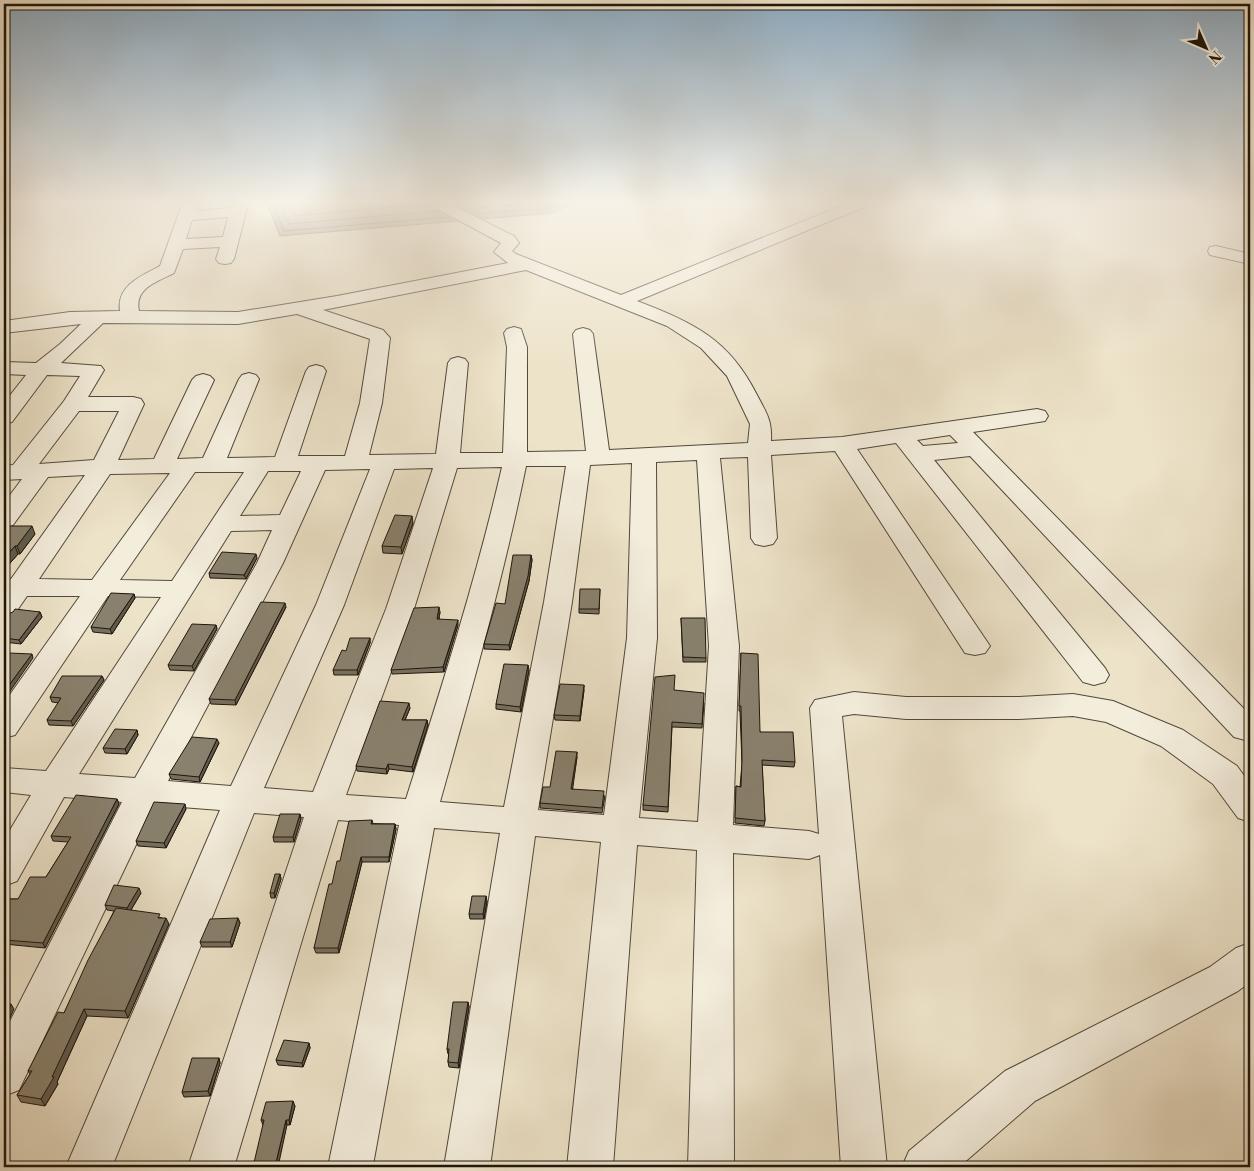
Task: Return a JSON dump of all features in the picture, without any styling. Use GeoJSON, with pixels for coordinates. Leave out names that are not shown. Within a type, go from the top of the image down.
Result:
{"type":"FeatureCollection","features":[{"type":"Feature","properties":{"kind":"street"},"geometry":{"type":"LineString","coordinates":[[130,317],[128,301],[132,292],[144,282],[168,270],[172,259]]}},
{"type":"Feature","properties":{"kind":"street"},"geometry":{"type":"LineString","coordinates":[[512,259],[674,322],[708,344],[736,374],[761,424],[759,450],[764,538]]}},
{"type":"Feature","properties":{"kind":"street"},"geometry":{"type":"LineString","coordinates":[[622,301],[725,259]]}},
{"type":"Feature","properties":{"kind":"street"},"geometry":{"type":"LineString","coordinates":[[4,327],[70,318],[238,318],[337,302],[527,265]]}},
{"type":"Feature","properties":{"kind":"street"},"geometry":{"type":"LineString","coordinates":[[89,1167],[242,799],[330,605],[370,462],[371,404],[380,338],[376,334],[300,308]]}},
{"type":"Feature","properties":{"kind":"street"},"geometry":{"type":"LineString","coordinates":[[4,417],[41,369],[67,348],[98,317]]}},
{"type":"Feature","properties":{"kind":"street"},"geometry":{"type":"LineString","coordinates":[[350,1165],[419,814],[477,620],[501,526],[515,460],[518,347],[514,333]]}},
{"type":"Feature","properties":{"kind":"street"},"geometry":{"type":"LineString","coordinates":[[467,1167],[519,822],[558,602],[589,458],[583,334]]}},
{"type":"Feature","properties":{"kind":"street"},"geometry":{"type":"LineString","coordinates":[[211,1167],[325,806],[400,610],[447,461],[458,363]]}},
{"type":"Feature","properties":{"kind":"street"},"geometry":{"type":"LineString","coordinates":[[4,368],[94,370],[73,404],[22,472],[4,520]]}},
{"type":"Feature","properties":{"kind":"street"},"geometry":{"type":"LineString","coordinates":[[4,870],[55,784],[224,524],[273,464],[316,371]]}},
{"type":"Feature","properties":{"kind":"street"},"geometry":{"type":"LineString","coordinates":[[4,727],[101,588],[200,465],[249,379]]}},
{"type":"Feature","properties":{"kind":"street"},"geometry":{"type":"LineString","coordinates":[[162,466],[203,380]]}},
{"type":"Feature","properties":{"kind":"street"},"geometry":{"type":"LineString","coordinates":[[4,609],[12,587],[103,467],[133,404],[73,404]]}},
{"type":"Feature","properties":{"kind":"street"},"geometry":{"type":"LineString","coordinates":[[909,445],[957,429],[1036,416]]}},
{"type":"Feature","properties":{"kind":"street"},"geometry":{"type":"LineString","coordinates":[[957,429],[1245,729]]}},
{"type":"Feature","properties":{"kind":"street"},"geometry":{"type":"LineString","coordinates":[[842,444],[975,646]]}},
{"type":"Feature","properties":{"kind":"street"},"geometry":{"type":"LineString","coordinates":[[22,472],[103,467],[589,458],[842,444],[909,445],[975,449]]}},
{"type":"Feature","properties":{"kind":"street"},"geometry":{"type":"LineString","coordinates":[[909,445],[1094,675]]}},
{"type":"Feature","properties":{"kind":"street"},"geometry":{"type":"LineString","coordinates":[[708,452],[724,646],[715,838],[710,1167]]}},
{"type":"Feature","properties":{"kind":"street"},"geometry":{"type":"LineString","coordinates":[[590,1167],[620,830],[642,638],[644,456]]}},
{"type":"Feature","properties":{"kind":"street"},"geometry":{"type":"LineString","coordinates":[[4,1076],[145,791],[270,563],[316,463]]}},
{"type":"Feature","properties":{"kind":"street"},"geometry":{"type":"LineString","coordinates":[[224,524],[289,522]]}},
{"type":"Feature","properties":{"kind":"street"},"geometry":{"type":"LineString","coordinates":[[12,587],[181,589]]}},
{"type":"Feature","properties":{"kind":"street"},"geometry":{"type":"LineString","coordinates":[[864,1167],[826,708],[854,703],[906,708],[1019,708],[1073,705],[1113,712],[1172,738],[1224,775],[1250,809]]}},
{"type":"Feature","properties":{"kind":"street"},"geometry":{"type":"LineString","coordinates":[[4,780],[809,844]]}},
{"type":"Feature","properties":{"kind":"street"},"geometry":{"type":"LineString","coordinates":[[925,1167],[1020,1086],[1224,979],[1250,960]]}},
{"type":"Feature","properties":{"kind":"building"},"geometry":{"type":"Polygon","coordinates":[[[395,515],[412,516],[401,547],[382,546],[395,515]]]}},
{"type":"Feature","properties":{"kind":"building"},"geometry":{"type":"Polygon","coordinates":[[[4,526],[32,526],[17,546],[4,558],[4,526]]]}},
{"type":"Feature","properties":{"kind":"building"},"geometry":{"type":"Polygon","coordinates":[[[222,552],[256,554],[244,575],[209,573],[222,552]]]}},
{"type":"Feature","properties":{"kind":"building"},"geometry":{"type":"Polygon","coordinates":[[[513,555],[531,555],[528,576],[509,645],[484,644],[496,603],[505,604],[513,555]]]}},
{"type":"Feature","properties":{"kind":"building"},"geometry":{"type":"Polygon","coordinates":[[[580,589],[600,589],[599,609],[579,609],[580,589]]]}},
{"type":"Feature","properties":{"kind":"building"},"geometry":{"type":"Polygon","coordinates":[[[111,593],[134,594],[110,629],[91,627],[111,593]]]}},
{"type":"Feature","properties":{"kind":"building"},"geometry":{"type":"Polygon","coordinates":[[[261,602],[285,603],[235,700],[209,699],[261,602]]]}},
{"type":"Feature","properties":{"kind":"building"},"geometry":{"type":"Polygon","coordinates":[[[439,607],[437,619],[458,620],[443,667],[391,670],[414,608],[439,607]]]}},
{"type":"Feature","properties":{"kind":"building"},"geometry":{"type":"Polygon","coordinates":[[[15,609],[40,612],[19,640],[4,638],[4,615],[13,612],[15,609]]]}},
{"type":"Feature","properties":{"kind":"building"},"geometry":{"type":"Polygon","coordinates":[[[681,618],[705,618],[706,658],[683,657],[681,618]]]}},
{"type":"Feature","properties":{"kind":"building"},"geometry":{"type":"Polygon","coordinates":[[[192,624],[216,625],[192,666],[168,665],[192,624]]]}},
{"type":"Feature","properties":{"kind":"building"},"geometry":{"type":"Polygon","coordinates":[[[350,638],[370,638],[357,670],[333,670],[342,650],[346,651],[350,638]]]}},
{"type":"Feature","properties":{"kind":"building"},"geometry":{"type":"Polygon","coordinates":[[[9,653],[32,654],[4,692],[4,660],[9,653]]]}},
{"type":"Feature","properties":{"kind":"building"},"geometry":{"type":"Polygon","coordinates":[[[741,653],[758,654],[760,732],[793,732],[795,762],[762,760],[765,821],[735,818],[736,786],[741,787],[741,706],[739,706],[741,653]]]}},
{"type":"Feature","properties":{"kind":"building"},"geometry":{"type":"Polygon","coordinates":[[[504,664],[528,665],[520,707],[496,704],[504,664]]]}},
{"type":"Feature","properties":{"kind":"building"},"geometry":{"type":"Polygon","coordinates":[[[675,675],[674,690],[704,693],[702,724],[672,722],[668,807],[643,805],[655,677],[675,675]]]}},
{"type":"Feature","properties":{"kind":"building"},"geometry":{"type":"Polygon","coordinates":[[[62,676],[102,676],[71,721],[47,720],[61,698],[50,697],[62,676]]]}},
{"type":"Feature","properties":{"kind":"building"},"geometry":{"type":"Polygon","coordinates":[[[560,684],[584,685],[580,716],[554,715],[560,684]]]}},
{"type":"Feature","properties":{"kind":"building"},"geometry":{"type":"Polygon","coordinates":[[[380,701],[409,703],[402,720],[427,720],[412,767],[388,764],[386,769],[356,766],[380,701]]]}},
{"type":"Feature","properties":{"kind":"building"},"geometry":{"type":"Polygon","coordinates":[[[115,729],[137,730],[125,749],[103,748],[115,729]]]}},
{"type":"Feature","properties":{"kind":"building"},"geometry":{"type":"Polygon","coordinates":[[[192,737],[217,739],[199,777],[169,774],[192,737]]]}},
{"type":"Feature","properties":{"kind":"building"},"geometry":{"type":"Polygon","coordinates":[[[556,751],[577,752],[571,789],[604,791],[602,808],[540,803],[543,787],[550,787],[556,751]]]}},
{"type":"Feature","properties":{"kind":"building"},"geometry":{"type":"Polygon","coordinates":[[[76,795],[117,799],[43,943],[4,940],[4,899],[18,899],[30,877],[46,877],[71,837],[51,836],[76,795]]]}},
{"type":"Feature","properties":{"kind":"building"},"geometry":{"type":"Polygon","coordinates":[[[154,802],[185,804],[164,843],[136,841],[154,802]]]}},
{"type":"Feature","properties":{"kind":"building"},"geometry":{"type":"Polygon","coordinates":[[[280,814],[300,814],[293,837],[273,837],[280,814]]]}},
{"type":"Feature","properties":{"kind":"building"},"geometry":{"type":"Polygon","coordinates":[[[372,820],[371,824],[395,824],[389,857],[361,857],[338,948],[314,948],[329,884],[332,884],[337,861],[340,861],[349,821],[372,820]]]}},
{"type":"Feature","properties":{"kind":"building"},"geometry":{"type":"Polygon","coordinates":[[[275,874],[280,874],[274,893],[270,893],[275,874]]]}},
{"type":"Feature","properties":{"kind":"building"},"geometry":{"type":"Polygon","coordinates":[[[114,885],[139,888],[127,908],[105,905],[114,885]]]}},
{"type":"Feature","properties":{"kind":"building"},"geometry":{"type":"Polygon","coordinates":[[[472,896],[486,896],[483,914],[469,914],[472,896]]]}},
{"type":"Feature","properties":{"kind":"building"},"geometry":{"type":"Polygon","coordinates":[[[116,908],[160,914],[158,918],[166,918],[125,1011],[84,1009],[52,1077],[54,1077],[41,1099],[17,1095],[32,1071],[28,1071],[58,1012],[64,1013],[88,960],[116,908]]]}},
{"type":"Feature","properties":{"kind":"building"},"geometry":{"type":"Polygon","coordinates":[[[238,918],[230,942],[200,942],[210,919],[238,918]]]}},
{"type":"Feature","properties":{"kind":"building"},"geometry":{"type":"Polygon","coordinates":[[[453,1002],[468,1002],[458,1063],[448,1062],[449,1049],[447,1049],[453,1002]]]}},
{"type":"Feature","properties":{"kind":"building"},"geometry":{"type":"Polygon","coordinates":[[[4,1004],[11,1004],[4,1020],[4,1004]]]}},
{"type":"Feature","properties":{"kind":"building"},"geometry":{"type":"Polygon","coordinates":[[[284,1040],[309,1043],[302,1063],[276,1060],[284,1040]]]}},
{"type":"Feature","properties":{"kind":"building"},"geometry":{"type":"Polygon","coordinates":[[[192,1058],[219,1058],[208,1091],[182,1092],[192,1058]]]}},
{"type":"Feature","properties":{"kind":"building"},"geometry":{"type":"Polygon","coordinates":[[[293,1101],[289,1120],[286,1120],[275,1167],[253,1167],[264,1120],[261,1120],[266,1102],[293,1101]]]}}]}
